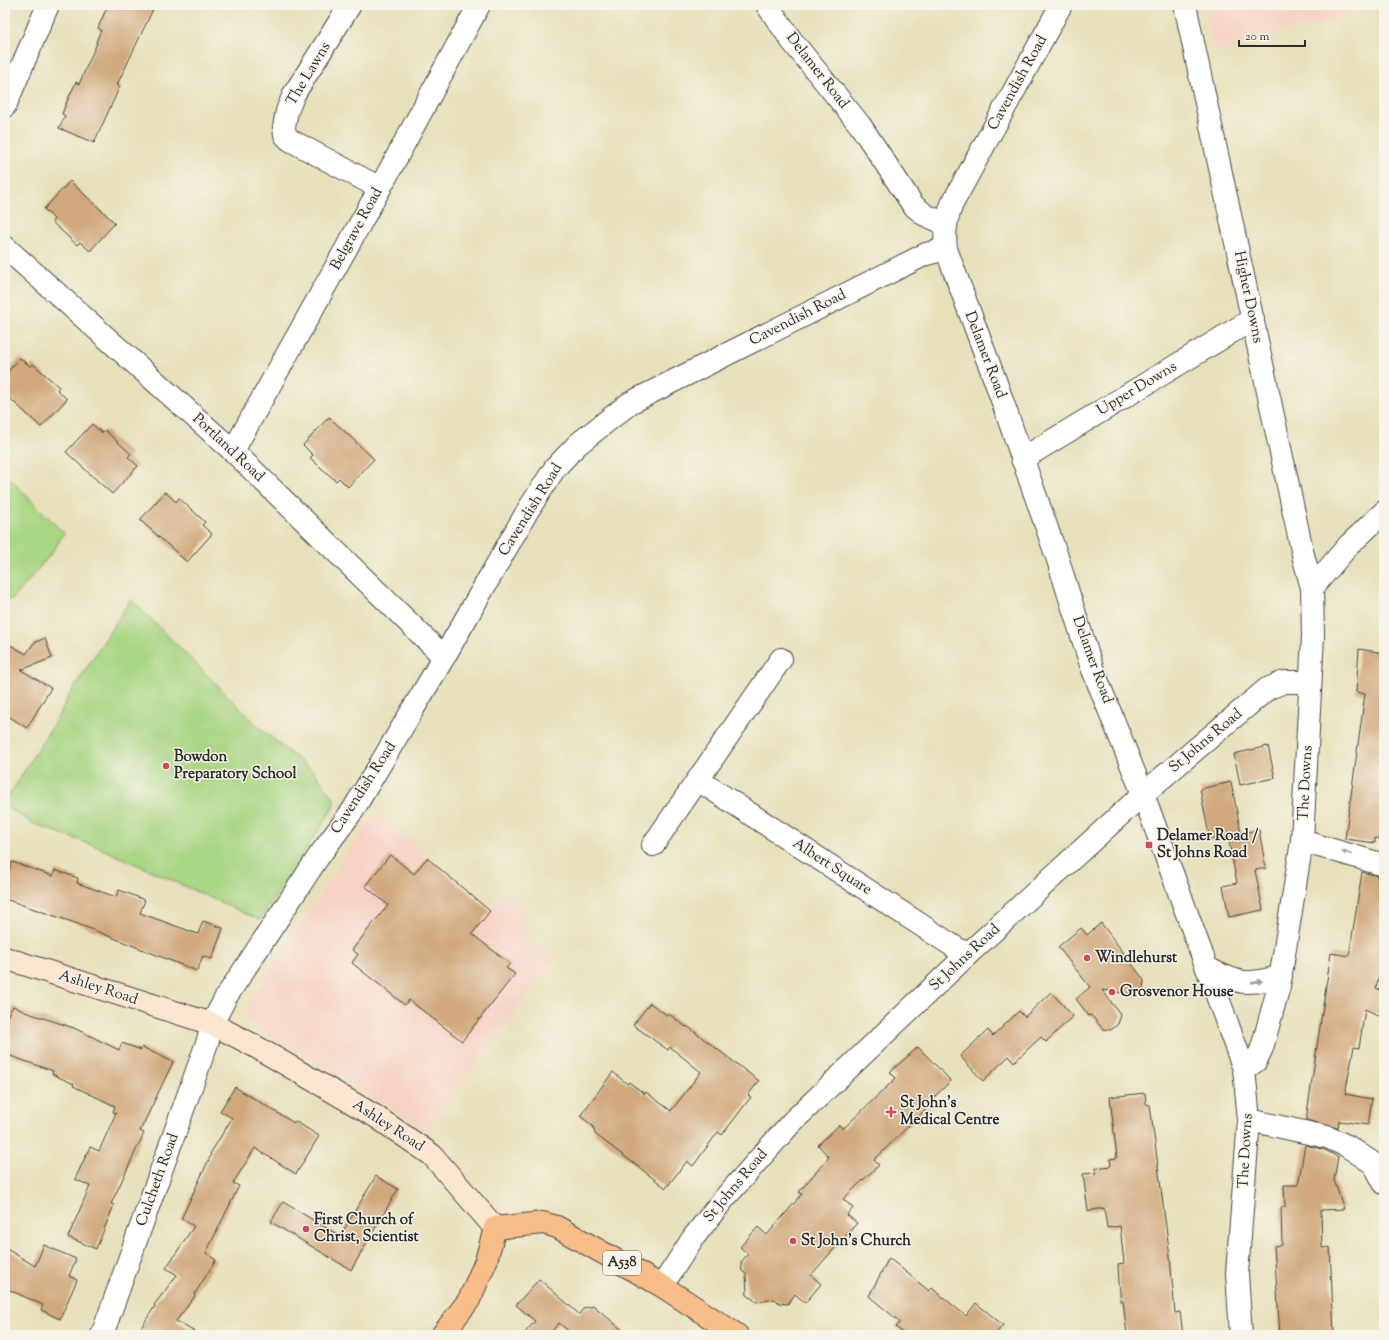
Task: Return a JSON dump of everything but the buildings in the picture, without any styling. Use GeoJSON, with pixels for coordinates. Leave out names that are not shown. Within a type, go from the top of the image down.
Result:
{"type":"FeatureCollection","features":[{"type":"Feature","properties":{"kind":"main road","name":"Ashley Road"},"geometry":{"type":"LineString","coordinates":[[5,958],[212,1024],[251,1044],[303,1073],[374,1116],[432,1155],[496,1228]]}},
{"type":"Feature","properties":{"kind":"main road","name":"A538"},"geometry":{"type":"LineString","coordinates":[[496,1228],[543,1223],[557,1227],[662,1286],[737,1335]]}},
{"type":"Feature","properties":{"kind":"main road"},"geometry":{"type":"LineString","coordinates":[[442,1335],[469,1300],[486,1261],[496,1228]]}},
{"type":"Feature","properties":{"kind":"street"},"geometry":{"type":"LineString","coordinates":[[5,106],[48,5]]}},
{"type":"Feature","properties":{"kind":"street","name":"The Lawns"},"geometry":{"type":"LineString","coordinates":[[350,5],[294,94],[287,111],[284,128],[286,135],[290,140],[380,188]]}},
{"type":"Feature","properties":{"kind":"street","name":"Belgrave Road"},"geometry":{"type":"LineString","coordinates":[[233,451],[380,188],[479,5]]}},
{"type":"Feature","properties":{"kind":"street","name":"Delamer Road"},"geometry":{"type":"LineString","coordinates":[[767,5],[792,41],[860,125],[913,205],[925,215],[946,224]]}},
{"type":"Feature","properties":{"kind":"street","name":"Cavendish Road"},"geometry":{"type":"LineString","coordinates":[[212,1024],[226,997],[319,856],[353,810],[444,658],[528,510],[555,468],[578,444],[630,403],[926,254],[946,249],[944,234],[952,204],[1061,5]]}},
{"type":"Feature","properties":{"kind":"street","name":"Higher Downs"},"geometry":{"type":"LineString","coordinates":[[1185,5],[1302,555],[1312,588]]}},
{"type":"Feature","properties":{"kind":"street","name":"Portland Road"},"geometry":{"type":"LineString","coordinates":[[5,247],[233,451],[444,658]]}},
{"type":"Feature","properties":{"kind":"street","name":"Delamer Road"},"geometry":{"type":"LineString","coordinates":[[946,249],[1057,558],[1091,665],[1144,794],[1244,1069]]}},
{"type":"Feature","properties":{"kind":"street","name":"Upper Downs"},"geometry":{"type":"LineString","coordinates":[[1022,459],[1253,319]]}},
{"type":"Feature","properties":{"kind":"street"},"geometry":{"type":"LineString","coordinates":[[1312,588],[1348,546],[1384,512]]}},
{"type":"Feature","properties":{"kind":"street","name":"The Downs"},"geometry":{"type":"LineString","coordinates":[[1241,1335],[1237,1273],[1249,1120],[1244,1069],[1256,1061],[1262,1048],[1281,976],[1302,841],[1313,636],[1312,588]]}},
{"type":"Feature","properties":{"kind":"street"},"geometry":{"type":"LineString","coordinates":[[652,845],[781,659]]}},
{"type":"Feature","properties":{"kind":"street","name":"St Johns Road"},"geometry":{"type":"LineString","coordinates":[[662,1286],[693,1238],[722,1201],[792,1122],[967,955],[1144,794],[1267,689],[1284,682],[1310,682]]}},
{"type":"Feature","properties":{"kind":"street","name":"Albert Square"},"geometry":{"type":"LineString","coordinates":[[698,780],[967,955]]}},
{"type":"Feature","properties":{"kind":"street"},"geometry":{"type":"LineString","coordinates":[[1302,841],[1384,865]]}},
{"type":"Feature","properties":{"kind":"street"},"geometry":{"type":"LineString","coordinates":[[1207,968],[1228,978],[1247,984],[1262,982],[1281,976]]}},
{"type":"Feature","properties":{"kind":"street","name":"Culcheth Road"},"geometry":{"type":"LineString","coordinates":[[102,1335],[208,1040],[212,1024]]}},
{"type":"Feature","properties":{"kind":"street"},"geometry":{"type":"LineString","coordinates":[[1249,1120],[1327,1137],[1347,1146],[1374,1164],[1384,1183]]}},
{"type":"Feature","properties":{"kind":"shaded area"},"geometry":{"type":"Polygon","coordinates":[[[1204,5],[1384,5],[1214,51],[1204,5]]]}},
{"type":"Feature","properties":{"kind":"shaded area"},"geometry":{"type":"Polygon","coordinates":[[[374,813],[429,856],[490,911],[502,894],[528,912],[517,928],[522,931],[524,938],[546,953],[557,955],[427,1130],[248,1022],[244,1014],[247,1006],[374,813]]]}},
{"type":"Feature","properties":{"kind":"green space"},"geometry":{"type":"Polygon","coordinates":[[[5,474],[64,533],[53,551],[14,598],[5,601],[5,474]]]}},
{"type":"Feature","properties":{"kind":"green space","name":"Bowdon Preparatory School"},"geometry":{"type":"Polygon","coordinates":[[[131,599],[261,729],[315,773],[334,799],[333,808],[260,920],[100,848],[32,823],[5,806],[5,802],[61,712],[68,697],[131,599]]]}},
{"type":"Feature","properties":{"kind":"place","name":"Bowdon Preparatory School"},"geometry":{"type":"Point","coordinates":[166,766]}},
{"type":"Feature","properties":{"kind":"place","name":"Delamer Road / St Johns Road"},"geometry":{"type":"Point","coordinates":[1149,845]}},
{"type":"Feature","properties":{"kind":"place","name":"Windlehurst"},"geometry":{"type":"Point","coordinates":[1087,958]}},
{"type":"Feature","properties":{"kind":"place","name":"Grosvenor House"},"geometry":{"type":"Point","coordinates":[1112,992]}},
{"type":"Feature","properties":{"kind":"place","name":"St John's Medical Centre"},"geometry":{"type":"Point","coordinates":[891,1112]}},
{"type":"Feature","properties":{"kind":"place","name":"First Church of Christ, Scientist"},"geometry":{"type":"Point","coordinates":[306,1229]}},
{"type":"Feature","properties":{"kind":"place","name":"St John's Church"},"geometry":{"type":"Point","coordinates":[793,1241]}}]}
